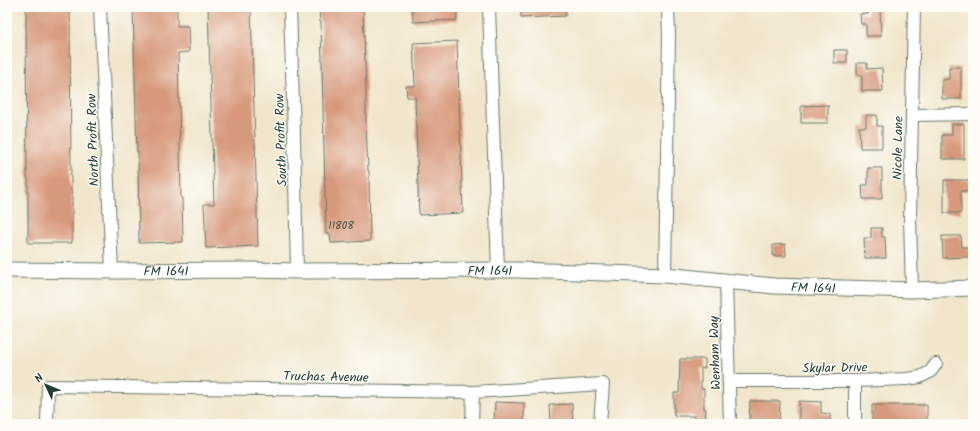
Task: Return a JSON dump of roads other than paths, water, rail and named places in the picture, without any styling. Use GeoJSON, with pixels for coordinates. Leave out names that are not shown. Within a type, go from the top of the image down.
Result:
{"type":"FeatureCollection","features":[{"type":"Feature","properties":{"kind":"main road","name":"FM 1641"},"geometry":{"type":"LineString","coordinates":[[7,270],[498,270],[665,276],[774,286],[912,290],[973,288]]}},
{"type":"Feature","properties":{"kind":"street","name":"North Profit Row"},"geometry":{"type":"LineString","coordinates":[[100,7],[112,271]]}},
{"type":"Feature","properties":{"kind":"street","name":"South Profit Row"},"geometry":{"type":"LineString","coordinates":[[290,7],[297,271]]}},
{"type":"Feature","properties":{"kind":"street"},"geometry":{"type":"LineString","coordinates":[[489,7],[498,270]]}},
{"type":"Feature","properties":{"kind":"street"},"geometry":{"type":"LineString","coordinates":[[665,276],[670,36],[668,7]]}},
{"type":"Feature","properties":{"kind":"street","name":"Nicole Lane"},"geometry":{"type":"LineString","coordinates":[[912,290],[910,218],[914,7]]}},
{"type":"Feature","properties":{"kind":"street"},"geometry":{"type":"LineString","coordinates":[[912,115],[973,114]]}},
{"type":"Feature","properties":{"kind":"street","name":"Wenham Way"},"geometry":{"type":"LineString","coordinates":[[726,281],[730,424]]}},
{"type":"Feature","properties":{"kind":"street","name":"Skylar Drive"},"geometry":{"type":"LineString","coordinates":[[729,381],[855,381],[920,377],[930,372],[936,364]]}},
{"type":"Feature","properties":{"kind":"street"},"geometry":{"type":"LineString","coordinates":[[855,381],[855,424]]}},
{"type":"Feature","properties":{"kind":"street","name":"Truchas Avenue"},"geometry":{"type":"LineString","coordinates":[[47,424],[48,386],[473,392],[603,384],[600,424]]}},
{"type":"Feature","properties":{"kind":"street"},"geometry":{"type":"LineString","coordinates":[[472,424],[473,392]]}}]}
